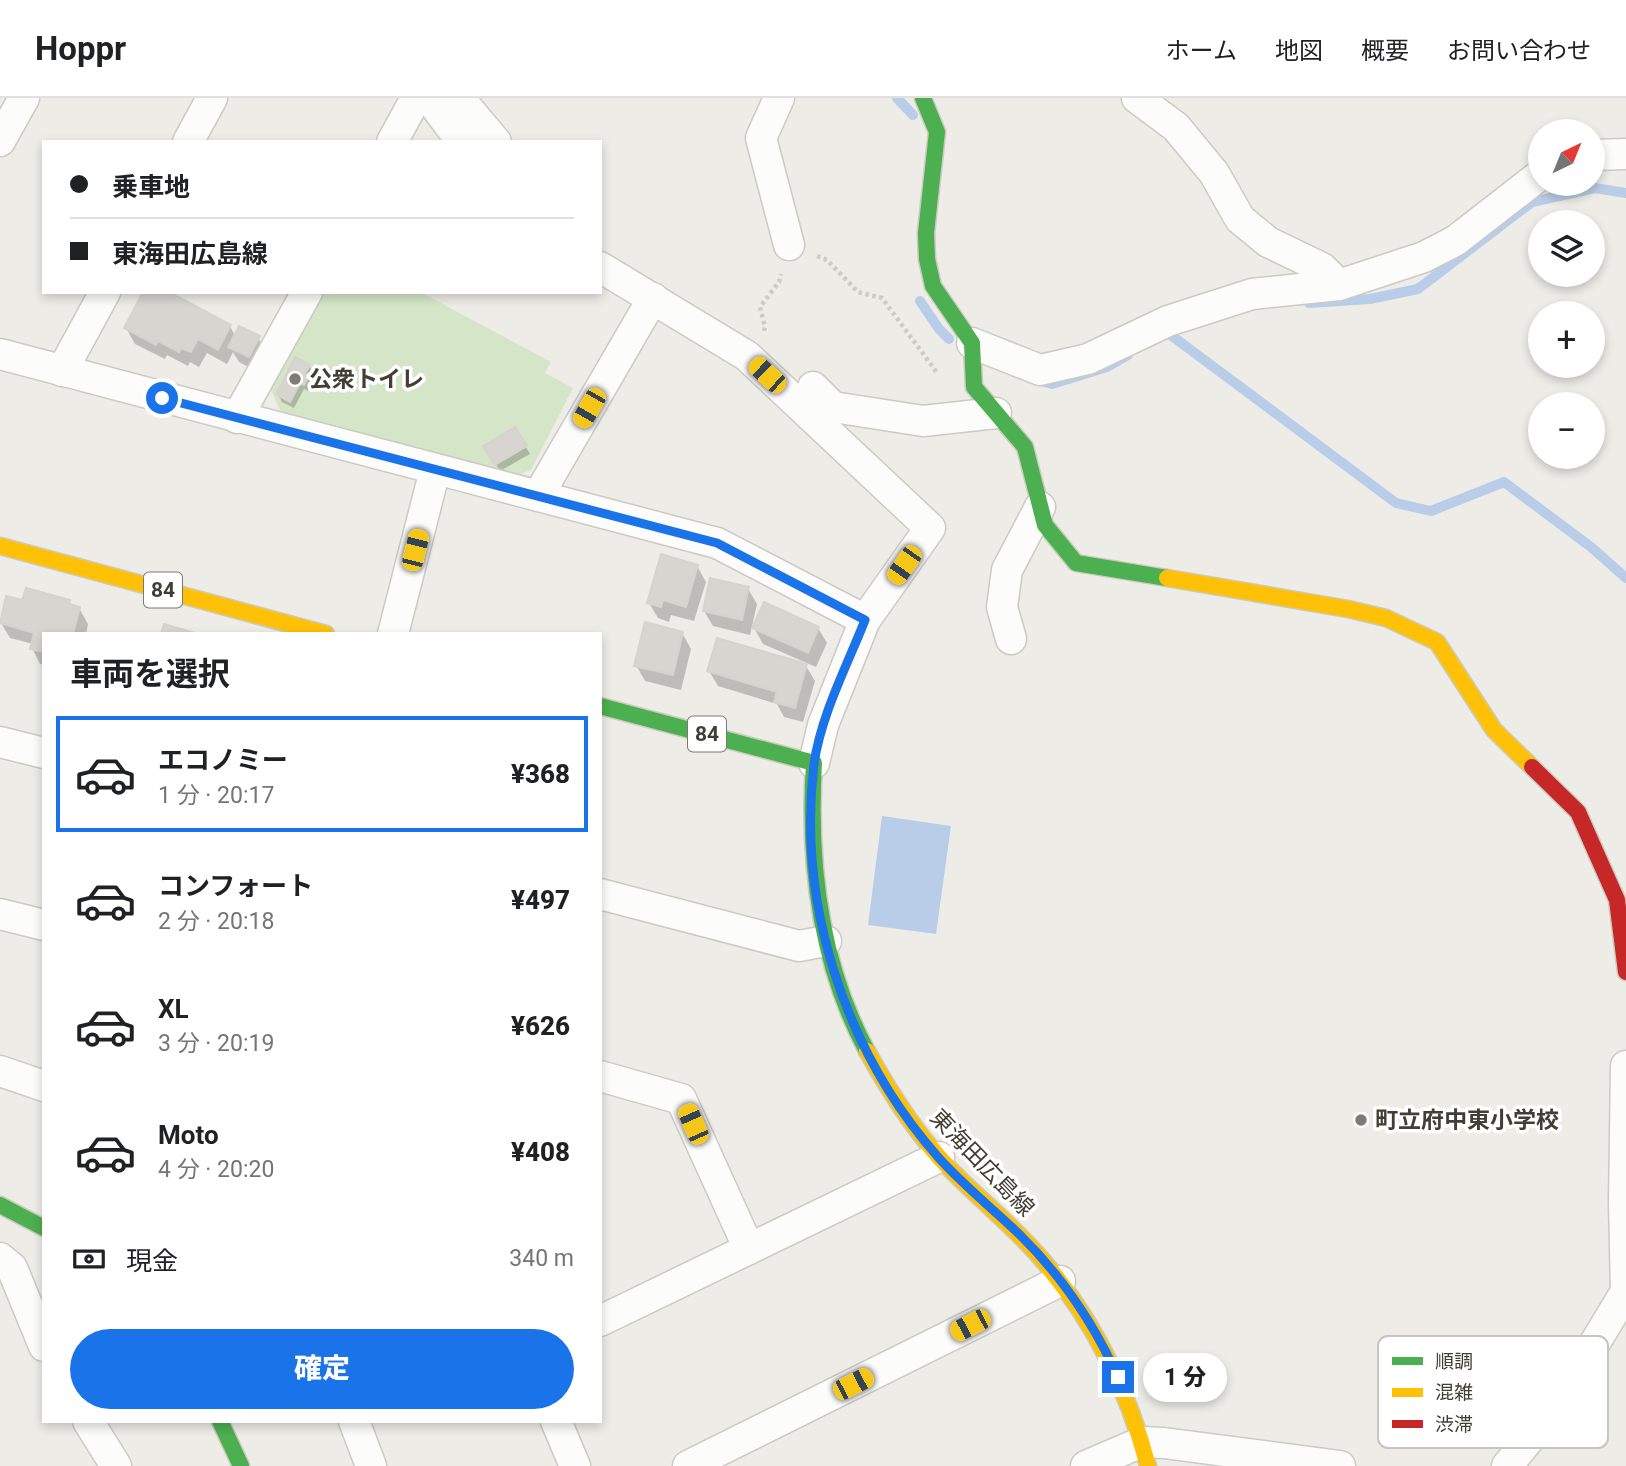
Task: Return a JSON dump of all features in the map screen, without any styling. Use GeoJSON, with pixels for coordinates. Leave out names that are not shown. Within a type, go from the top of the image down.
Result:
{"type":"FeatureCollection","features":[{"type":"Feature","properties":{"kind":"street"},"geometry":{"type":"LineString","coordinates":[[0,141],[24,98]]}},
{"type":"Feature","properties":{"kind":"street"},"geometry":{"type":"LineString","coordinates":[[189,140],[212,98]]}},
{"type":"Feature","properties":{"kind":"street"},"geometry":{"type":"LineString","coordinates":[[393,140],[416,98]]}},
{"type":"Feature","properties":{"kind":"street"},"geometry":{"type":"LineString","coordinates":[[429,98],[460,140]]}},
{"type":"Feature","properties":{"kind":"street"},"geometry":{"type":"LineString","coordinates":[[459,98],[494,140]]}},
{"type":"Feature","properties":{"kind":"street"},"geometry":{"type":"LineString","coordinates":[[779,98],[761,138],[789,245]]}},
{"type":"Feature","properties":{"kind":"street"},"geometry":{"type":"LineString","coordinates":[[923,98],[937,132],[926,233],[927,259],[933,286],[972,344],[974,387],[1025,447],[1045,525],[1076,563],[1348,609],[1385,618],[1437,642],[1494,730],[1578,812],[1617,900],[1626,972]]}},
{"type":"Feature","properties":{"kind":"street"},"geometry":{"type":"LineString","coordinates":[[1138,98],[1176,127],[1214,173],[1240,219],[1268,242],[1322,268],[1339,285]]}},
{"type":"Feature","properties":{"kind":"street"},"geometry":{"type":"LineString","coordinates":[[1605,154],[1626,153]]}},
{"type":"Feature","properties":{"kind":"street"},"geometry":{"type":"LineString","coordinates":[[972,344],[1040,370],[1088,359],[1168,321],[1252,294],[1339,285],[1424,257],[1455,241],[1528,184]]}},
{"type":"Feature","properties":{"kind":"street"},"geometry":{"type":"LineString","coordinates":[[602,268],[747,356],[930,528],[865,620],[823,725],[814,763]]}},
{"type":"Feature","properties":{"kind":"street"},"geometry":{"type":"LineString","coordinates":[[62,371],[104,294]]}},
{"type":"Feature","properties":{"kind":"street"},"geometry":{"type":"LineString","coordinates":[[237,418],[306,294]]}},
{"type":"Feature","properties":{"kind":"street"},"geometry":{"type":"LineString","coordinates":[[538,496],[653,298]]}},
{"type":"Feature","properties":{"kind":"street"},"geometry":{"type":"LineString","coordinates":[[0,354],[717,543],[865,620]]}},
{"type":"Feature","properties":{"kind":"street"},"geometry":{"type":"LineString","coordinates":[[813,387],[833,407],[923,421],[996,413]]}},
{"type":"Feature","properties":{"kind":"street"},"geometry":{"type":"LineString","coordinates":[[394,632],[436,470]]}},
{"type":"Feature","properties":{"kind":"street"},"geometry":{"type":"LineString","coordinates":[[1011,639],[1002,607],[1007,570],[1040,507]]}},
{"type":"Feature","properties":{"kind":"street","name":"84"},"geometry":{"type":"LineString","coordinates":[[0,547],[319,632]]}},
{"type":"Feature","properties":{"kind":"street","name":"84"},"geometry":{"type":"LineString","coordinates":[[602,707],[814,763]]}},
{"type":"Feature","properties":{"kind":"street"},"geometry":{"type":"LineString","coordinates":[[0,742],[42,752]]}},
{"type":"Feature","properties":{"kind":"street","name":"東海田広島線"},"geometry":{"type":"LineString","coordinates":[[814,763],[811,816],[813,869],[834,974],[853,1024],[877,1072],[906,1117],[939,1157],[1020,1235],[1083,1311],[1128,1399],[1145,1454]]}},
{"type":"Feature","properties":{"kind":"street"},"geometry":{"type":"LineString","coordinates":[[602,895],[799,946],[826,941]]}},
{"type":"Feature","properties":{"kind":"street"},"geometry":{"type":"LineString","coordinates":[[0,914],[42,924]]}},
{"type":"Feature","properties":{"kind":"street"},"geometry":{"type":"LineString","coordinates":[[1599,1336],[1625,1294],[1626,1066]]}},
{"type":"Feature","properties":{"kind":"street"},"geometry":{"type":"LineString","coordinates":[[0,1071],[42,1085]]}},
{"type":"Feature","properties":{"kind":"street"},"geometry":{"type":"LineString","coordinates":[[602,1077],[681,1098],[749,1249]]}},
{"type":"Feature","properties":{"kind":"street"},"geometry":{"type":"LineString","coordinates":[[602,1320],[939,1157]]}},
{"type":"Feature","properties":{"kind":"street"},"geometry":{"type":"LineString","coordinates":[[0,1205],[42,1227]]}},
{"type":"Feature","properties":{"kind":"street"},"geometry":{"type":"LineString","coordinates":[[0,1258],[12,1268],[42,1341]]}},
{"type":"Feature","properties":{"kind":"street"},"geometry":{"type":"LineString","coordinates":[[688,1466],[1060,1281]]}},
{"type":"Feature","properties":{"kind":"street"},"geometry":{"type":"LineString","coordinates":[[89,1423],[116,1466]]}},
{"type":"Feature","properties":{"kind":"street"},"geometry":{"type":"LineString","coordinates":[[221,1423],[241,1466]]}},
{"type":"Feature","properties":{"kind":"street"},"geometry":{"type":"LineString","coordinates":[[355,1423],[371,1466]]}},
{"type":"Feature","properties":{"kind":"street"},"geometry":{"type":"LineString","coordinates":[[557,1423],[576,1466]]}},
{"type":"Feature","properties":{"kind":"street"},"geometry":{"type":"LineString","coordinates":[[1086,1466],[1145,1454],[1164,1443],[1340,1466]]}},
{"type":"Feature","properties":{"kind":"street"},"geometry":{"type":"LineString","coordinates":[[1507,1466],[1522,1448]]}},
{"type":"Feature","properties":{"kind":"path"},"geometry":{"type":"LineString","coordinates":[[761,338],[765,327],[760,307],[779,282],[789,245],[827,260],[858,292],[882,299],[947,387],[974,387]]}},
{"type":"Feature","properties":{"kind":"green space"},"geometry":{"type":"Polygon","coordinates":[[[324,294],[424,294],[551,362],[545,373],[573,388],[531,470],[520,474],[281,412],[271,390],[324,294]]]}},
{"type":"Feature","properties":{"kind":"water"},"geometry":{"type":"Polygon","coordinates":[[[882,816],[951,826],[936,934],[868,925],[882,816]]]}},
{"type":"Feature","properties":{"kind":"building"},"geometry":{"type":"Polygon","coordinates":[[[142,294],[173,294],[231,325],[218,350],[198,339],[191,352],[181,348],[179,352],[158,341],[156,345],[124,328],[142,294]]]}},
{"type":"Feature","properties":{"kind":"building"},"geometry":{"type":"Polygon","coordinates":[[[239,326],[260,336],[249,357],[228,347],[239,326]]]}},
{"type":"Feature","properties":{"kind":"building","name":"公衆トイレ"},"geometry":{"type":"Polygon","coordinates":[[[295,357],[310,365],[305,374],[309,376],[304,385],[300,383],[290,402],[276,394],[295,357]]]}},
{"type":"Feature","properties":{"kind":"building"},"geometry":{"type":"Polygon","coordinates":[[[515,427],[527,446],[495,465],[483,446],[515,427]]]}},
{"type":"Feature","properties":{"kind":"building"},"geometry":{"type":"Polygon","coordinates":[[[661,554],[698,565],[686,607],[663,600],[661,607],[647,603],[661,554]]]}},
{"type":"Feature","properties":{"kind":"building"},"geometry":{"type":"Polygon","coordinates":[[[710,578],[749,587],[742,620],[703,611],[710,578]]]}},
{"type":"Feature","properties":{"kind":"building"},"geometry":{"type":"Polygon","coordinates":[[[26,588],[70,600],[69,604],[80,607],[74,632],[42,632],[42,652],[30,649],[34,633],[0,623],[6,596],[22,600],[26,588]]]}},
{"type":"Feature","properties":{"kind":"building"},"geometry":{"type":"Polygon","coordinates":[[[764,602],[819,627],[808,653],[752,628],[764,602]]]}},
{"type":"Feature","properties":{"kind":"building"},"geometry":{"type":"Polygon","coordinates":[[[645,622],[683,632],[673,675],[634,666],[645,622]]]}},
{"type":"Feature","properties":{"kind":"building"},"geometry":{"type":"Polygon","coordinates":[[[164,624],[191,632],[162,632],[164,624]]]}},
{"type":"Feature","properties":{"kind":"building"},"geometry":{"type":"Polygon","coordinates":[[[717,638],[807,664],[795,708],[774,702],[777,692],[707,671],[717,638]]]}},
{"type":"Feature","properties":{"kind":"waterway"},"geometry":{"type":"LineString","coordinates":[[897,98],[913,115]]}},
{"type":"Feature","properties":{"kind":"waterway"},"geometry":{"type":"LineString","coordinates":[[1309,303],[1370,299],[1418,289],[1532,202],[1595,188],[1626,193]]}},
{"type":"Feature","properties":{"kind":"waterway"},"geometry":{"type":"LineString","coordinates":[[920,301],[949,339]]}},
{"type":"Feature","properties":{"kind":"waterway"},"geometry":{"type":"LineString","coordinates":[[1168,333],[1396,503],[1431,511],[1504,482],[1591,547],[1626,578]]}},
{"type":"Feature","properties":{"kind":"waterway"},"geometry":{"type":"LineString","coordinates":[[1037,380],[1052,384],[1107,367],[1128,355]]}},
{"type":"Feature","properties":{"kind":"traffic: fast"},"geometry":{"type":"LineString","coordinates":[[923,98],[937,132],[926,233],[927,259],[933,286],[972,343],[974,387],[1025,447],[1045,525],[1076,563],[1167,578]]}},
{"type":"Feature","properties":{"kind":"traffic: fast"},"geometry":{"type":"LineString","coordinates":[[602,707],[814,763],[813,837],[820,911],[838,982],[867,1051]]}},
{"type":"Feature","properties":{"kind":"traffic: fast"},"geometry":{"type":"LineString","coordinates":[[0,1205],[42,1227]]}},
{"type":"Feature","properties":{"kind":"traffic: fast"},"geometry":{"type":"LineString","coordinates":[[221,1423],[241,1466]]}},
{"type":"Feature","properties":{"kind":"traffic: slow"},"geometry":{"type":"LineString","coordinates":[[0,546],[319,632]]}},
{"type":"Feature","properties":{"kind":"traffic: slow"},"geometry":{"type":"LineString","coordinates":[[1167,578],[1386,618],[1437,642],[1494,730],[1532,767]]}},
{"type":"Feature","properties":{"kind":"traffic: slow"},"geometry":{"type":"LineString","coordinates":[[867,1051],[894,1098],[926,1142],[950,1169],[1034,1250],[1079,1309],[1120,1384],[1148,1466]]}},
{"type":"Feature","properties":{"kind":"traffic: jam"},"geometry":{"type":"LineString","coordinates":[[1532,767],[1578,812],[1617,900],[1626,972]]}},
{"type":"Feature","properties":{"kind":"place","name":"公衆トイレ"},"geometry":{"type":"Point","coordinates":[295,379]}},
{"type":"Feature","properties":{"kind":"place","name":"町立府中東小学校"},"geometry":{"type":"Point","coordinates":[1361,1120]}},
{"type":"Feature","properties":{"kind":"route"},"geometry":{"type":"LineString","coordinates":[[162,398],[717,543],[865,620],[823,725],[814,763],[811,816],[813,869],[821,922],[834,974],[853,1024],[877,1072],[906,1117],[939,1157],[1020,1235],[1053,1271],[1083,1311],[1118,1377]]}}]}
